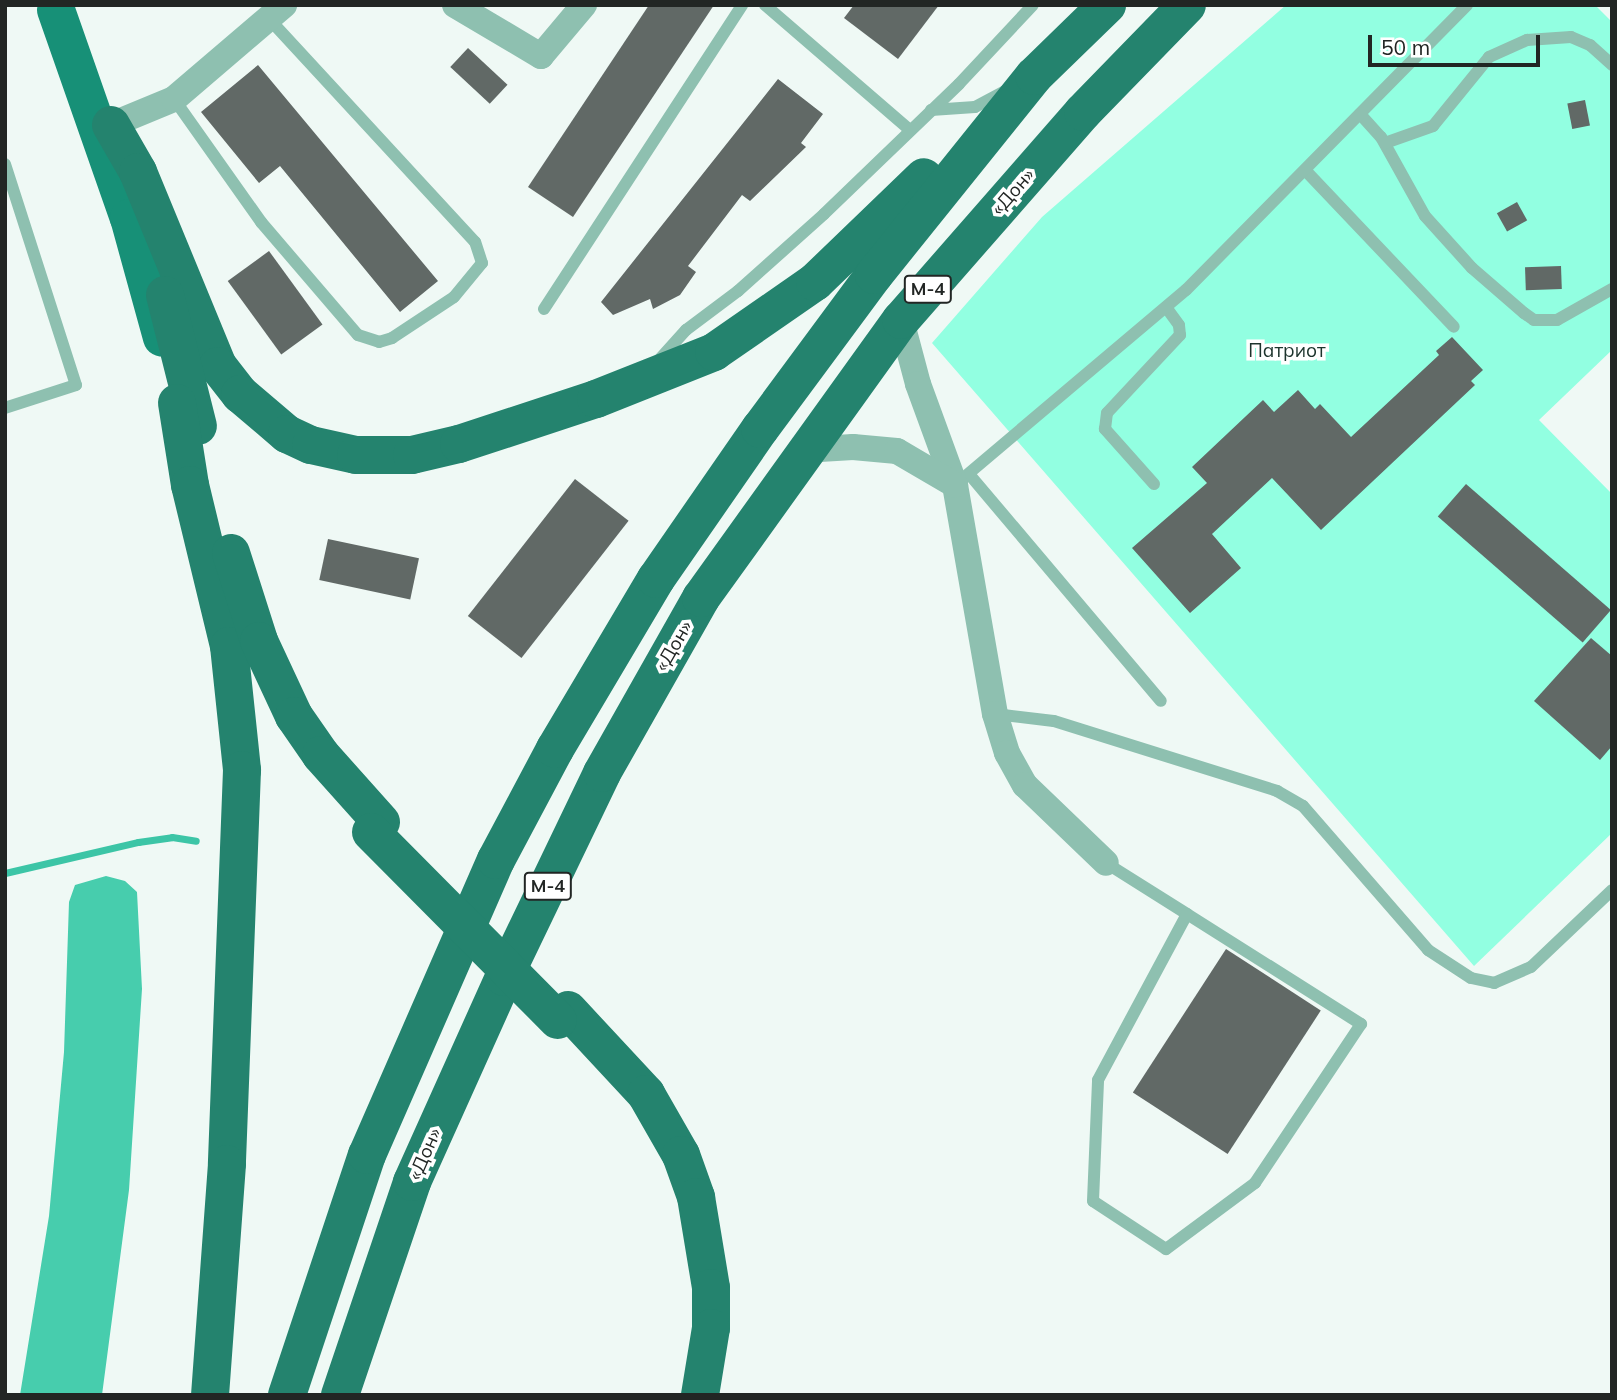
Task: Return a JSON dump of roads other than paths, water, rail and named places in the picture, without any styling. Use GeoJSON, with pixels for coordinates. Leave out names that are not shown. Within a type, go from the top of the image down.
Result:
{"type":"FeatureCollection","features":[{"type":"Feature","properties":{"kind":"highway","name":"М-4"},"geometry":{"type":"LineString","coordinates":[[287,1395],[367,1156],[496,860],[555,749],[656,579],[760,429],[874,275],[1034,76],[1107,5]]}},
{"type":"Feature","properties":{"kind":"highway","name":"«Дон»"},"geometry":{"type":"LineString","coordinates":[[340,1395],[412,1182],[602,773],[701,598],[803,450],[901,320],[1083,112],[1187,5]]}},
{"type":"Feature","properties":{"kind":"highway"},"geometry":{"type":"LineString","coordinates":[[104,128],[138,172],[218,366],[240,394],[287,433],[334,452],[412,455],[459,444],[640,383],[714,352],[779,310],[851,251],[977,125],[1034,76]]}},
{"type":"Feature","properties":{"kind":"highway"},"geometry":{"type":"LineString","coordinates":[[104,128],[162,282],[230,551],[259,641],[294,716],[376,827]]}},
{"type":"Feature","properties":{"kind":"highway"},"geometry":{"type":"LineString","coordinates":[[177,403],[247,645],[281,724],[309,764],[646,1094],[681,1155],[696,1197],[711,1288],[700,1395]]}},
{"type":"Feature","properties":{"kind":"highway"},"geometry":{"type":"LineString","coordinates":[[177,403],[190,485],[229,646],[242,770],[227,1164],[210,1395]]}},
{"type":"Feature","properties":{"kind":"highway"},"geometry":{"type":"LineString","coordinates":[[563,1015],[649,1130],[687,1228],[694,1289],[693,1329],[681,1395]]}},
{"type":"Feature","properties":{"kind":"main road"},"geometry":{"type":"LineString","coordinates":[[55,8],[104,128],[177,403]]}},
{"type":"Feature","properties":{"kind":"street"},"geometry":{"type":"LineString","coordinates":[[455,5],[541,56],[584,5]]}},
{"type":"Feature","properties":{"kind":"street"},"geometry":{"type":"LineString","coordinates":[[104,128],[174,99],[276,12]]}},
{"type":"Feature","properties":{"kind":"street"},"geometry":{"type":"LineString","coordinates":[[901,320],[918,384],[962,479],[995,714],[1007,754],[1025,785],[1106,863]]}},
{"type":"Feature","properties":{"kind":"street"},"geometry":{"type":"LineString","coordinates":[[803,450],[853,447],[897,451],[962,479]]}},
{"type":"Feature","properties":{"kind":"lane"},"geometry":{"type":"LineString","coordinates":[[544,309],[742,5]]}},
{"type":"Feature","properties":{"kind":"lane"},"geometry":{"type":"LineString","coordinates":[[765,5],[909,130]]}},
{"type":"Feature","properties":{"kind":"lane"},"geometry":{"type":"LineString","coordinates":[[640,383],[686,330],[764,269],[931,110],[1033,5]]}},
{"type":"Feature","properties":{"kind":"lane"},"geometry":{"type":"LineString","coordinates":[[1161,701],[962,479],[1166,307],[1467,5]]}},
{"type":"Feature","properties":{"kind":"lane"},"geometry":{"type":"LineString","coordinates":[[174,99],[261,222],[358,335],[379,342],[392,338],[454,297],[482,263],[475,242],[276,12]]}},
{"type":"Feature","properties":{"kind":"lane"},"geometry":{"type":"LineString","coordinates":[[1385,143],[1433,126],[1489,57],[1527,40],[1571,37],[1590,45],[1612,65]]}},
{"type":"Feature","properties":{"kind":"lane"},"geometry":{"type":"LineString","coordinates":[[931,110],[975,107],[1034,76]]}},
{"type":"Feature","properties":{"kind":"lane"},"geometry":{"type":"LineString","coordinates":[[1360,114],[1385,143],[1425,216],[1472,268],[1534,320],[1546,322],[1574,314],[1612,289]]}},
{"type":"Feature","properties":{"kind":"lane"},"geometry":{"type":"LineString","coordinates":[[5,164],[76,385],[5,408]]}},
{"type":"Feature","properties":{"kind":"lane"},"geometry":{"type":"LineString","coordinates":[[1305,170],[1454,327]]}},
{"type":"Feature","properties":{"kind":"lane"},"geometry":{"type":"LineString","coordinates":[[1154,484],[1105,429],[1107,413],[1180,335],[1179,325],[1166,307]]}},
{"type":"Feature","properties":{"kind":"lane"},"geometry":{"type":"LineString","coordinates":[[995,714],[1054,721],[1286,796],[1323,827],[1428,950],[1471,978],[1494,983],[1531,967],[1612,890]]}},
{"type":"Feature","properties":{"kind":"lane"},"geometry":{"type":"LineString","coordinates":[[1106,863],[1187,914],[1361,1024],[1255,1183],[1166,1249],[1093,1201],[1098,1080],[1187,914]]}},
{"type":"Feature","properties":{"kind":"waterway"},"geometry":{"type":"LineString","coordinates":[[5,873],[138,842],[172,837],[196,841]]}},
{"type":"Feature","properties":{"kind":"park label","name":"Патриот"},"geometry":{"type":"Point","coordinates":[1287,351]}}]}
